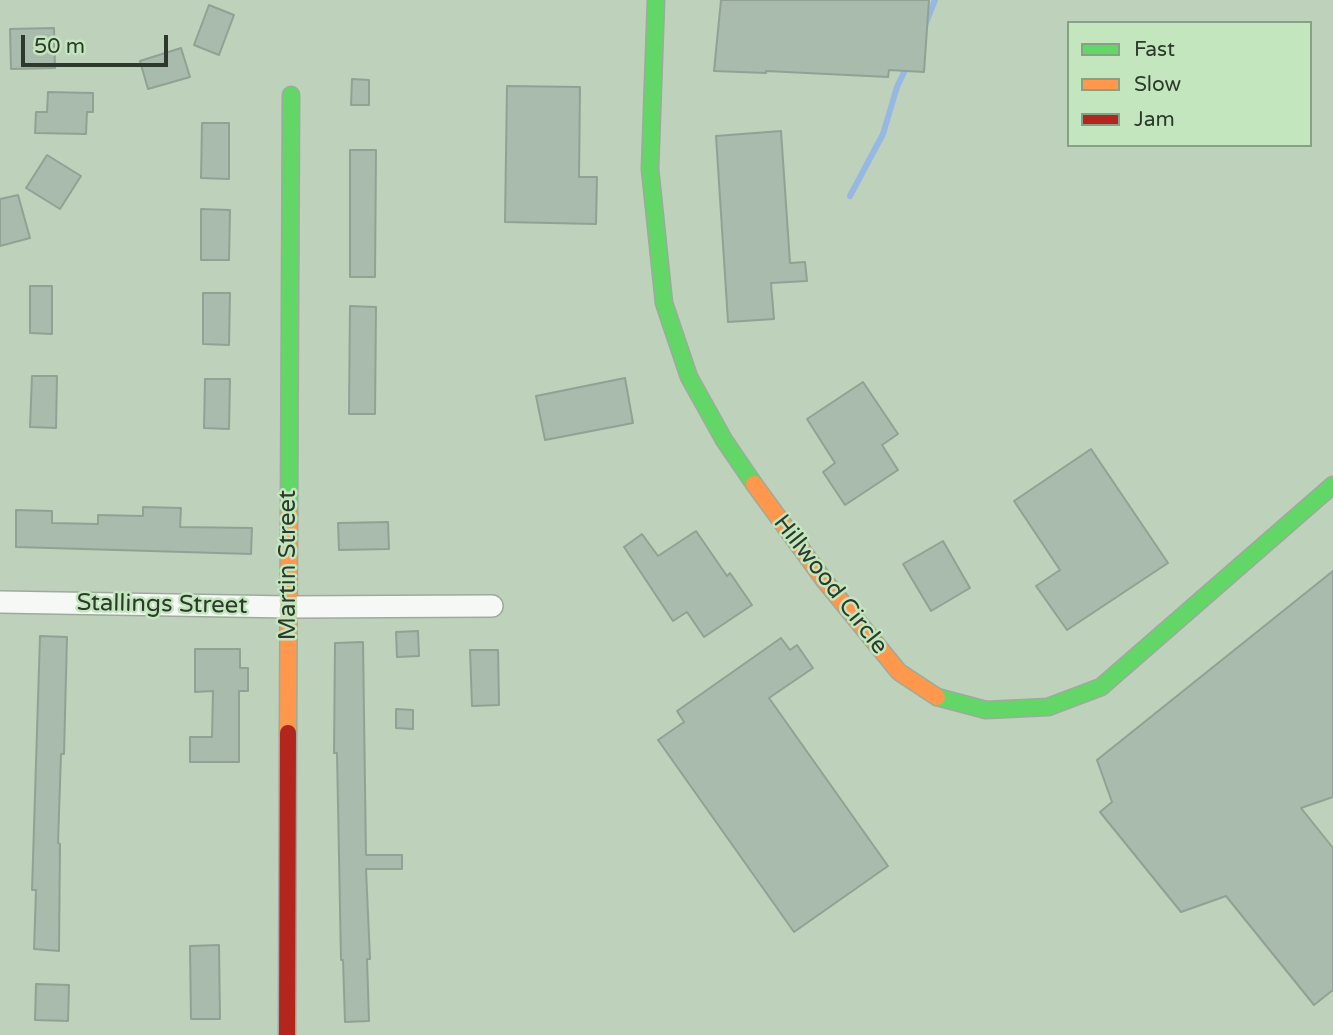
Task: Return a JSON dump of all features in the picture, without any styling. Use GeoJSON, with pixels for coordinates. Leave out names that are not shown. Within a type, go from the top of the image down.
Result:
{"type":"FeatureCollection","features":[{"type":"Feature","properties":{"kind":"street","name":"Hillwood Circle"},"geometry":{"type":"LineString","coordinates":[[656,0],[650,169],[653,214],[664,303],[689,377],[724,440],[770,508],[899,672],[933,696],[986,710],[1048,706],[1101,687],[1333,485]]}},
{"type":"Feature","properties":{"kind":"street","name":"Martin Street"},"geometry":{"type":"LineString","coordinates":[[287,1035],[290,95]]}},
{"type":"Feature","properties":{"kind":"street","name":"Stallings Street"},"geometry":{"type":"LineString","coordinates":[[0,602],[289,607],[492,606]]}},
{"type":"Feature","properties":{"kind":"building"},"geometry":{"type":"Polygon","coordinates":[[[721,0],[929,0],[924,72],[889,70],[888,77],[714,71],[721,0]]]}},
{"type":"Feature","properties":{"kind":"building"},"geometry":{"type":"Polygon","coordinates":[[[209,5],[234,15],[219,55],[194,45],[209,5]]]}},
{"type":"Feature","properties":{"kind":"building"},"geometry":{"type":"Polygon","coordinates":[[[54,28],[55,68],[11,69],[10,29],[54,28]]]}},
{"type":"Feature","properties":{"kind":"building"},"geometry":{"type":"Polygon","coordinates":[[[181,48],[190,77],[148,89],[140,61],[181,48]]]}},
{"type":"Feature","properties":{"kind":"building"},"geometry":{"type":"Polygon","coordinates":[[[352,79],[369,80],[369,105],[351,105],[352,79]]]}},
{"type":"Feature","properties":{"kind":"building"},"geometry":{"type":"Polygon","coordinates":[[[507,86],[580,87],[579,177],[597,177],[596,224],[505,222],[507,86]]]}},
{"type":"Feature","properties":{"kind":"building"},"geometry":{"type":"Polygon","coordinates":[[[48,92],[93,93],[93,112],[87,112],[86,134],[35,133],[36,112],[47,112],[48,92]]]}},
{"type":"Feature","properties":{"kind":"building"},"geometry":{"type":"Polygon","coordinates":[[[202,123],[229,123],[229,179],[201,178],[202,123]]]}},
{"type":"Feature","properties":{"kind":"building"},"geometry":{"type":"Polygon","coordinates":[[[781,131],[790,263],[805,262],[807,281],[771,283],[774,319],[728,322],[716,136],[781,131]]]}},
{"type":"Feature","properties":{"kind":"building"},"geometry":{"type":"Polygon","coordinates":[[[350,150],[376,150],[375,277],[350,277],[350,150]]]}},
{"type":"Feature","properties":{"kind":"building"},"geometry":{"type":"Polygon","coordinates":[[[47,155],[81,176],[60,209],[26,188],[47,155]]]}},
{"type":"Feature","properties":{"kind":"building"},"geometry":{"type":"Polygon","coordinates":[[[18,195],[30,238],[0,246],[0,199],[18,195]]]}},
{"type":"Feature","properties":{"kind":"building"},"geometry":{"type":"Polygon","coordinates":[[[201,209],[230,210],[229,260],[201,260],[201,209]]]}},
{"type":"Feature","properties":{"kind":"building"},"geometry":{"type":"Polygon","coordinates":[[[30,286],[52,286],[52,334],[30,333],[30,286]]]}},
{"type":"Feature","properties":{"kind":"building"},"geometry":{"type":"Polygon","coordinates":[[[203,293],[230,293],[229,345],[203,344],[203,293]]]}},
{"type":"Feature","properties":{"kind":"building"},"geometry":{"type":"Polygon","coordinates":[[[350,306],[376,307],[375,414],[349,414],[350,306]]]}},
{"type":"Feature","properties":{"kind":"building"},"geometry":{"type":"Polygon","coordinates":[[[32,376],[57,376],[56,428],[30,427],[32,376]]]}},
{"type":"Feature","properties":{"kind":"building"},"geometry":{"type":"Polygon","coordinates":[[[625,378],[633,423],[545,440],[536,396],[625,378]]]}},
{"type":"Feature","properties":{"kind":"building"},"geometry":{"type":"Polygon","coordinates":[[[205,379],[230,379],[229,429],[204,428],[205,379]]]}},
{"type":"Feature","properties":{"kind":"building"},"geometry":{"type":"Polygon","coordinates":[[[863,382],[898,434],[882,445],[898,470],[845,505],[823,472],[835,463],[807,419],[863,382]]]}},
{"type":"Feature","properties":{"kind":"building"},"geometry":{"type":"Polygon","coordinates":[[[1091,449],[1168,563],[1067,630],[1036,586],[1060,570],[1014,501],[1091,449]]]}},
{"type":"Feature","properties":{"kind":"building"},"geometry":{"type":"Polygon","coordinates":[[[143,507],[181,508],[180,527],[252,528],[251,554],[16,547],[16,510],[52,511],[52,523],[98,524],[98,515],[143,516],[143,507]]]}},
{"type":"Feature","properties":{"kind":"building"},"geometry":{"type":"Polygon","coordinates":[[[388,522],[389,549],[339,550],[338,523],[388,522]]]}},
{"type":"Feature","properties":{"kind":"building"},"geometry":{"type":"Polygon","coordinates":[[[696,531],[727,576],[730,573],[752,605],[704,637],[687,612],[673,621],[624,547],[642,534],[658,556],[696,531]]]}},
{"type":"Feature","properties":{"kind":"building"},"geometry":{"type":"Polygon","coordinates":[[[943,541],[970,588],[931,611],[903,564],[943,541]]]}},
{"type":"Feature","properties":{"kind":"building"},"geometry":{"type":"Polygon","coordinates":[[[1333,571],[1333,797],[1301,808],[1333,848],[1333,990],[1314,1005],[1226,896],[1181,912],[1100,812],[1112,802],[1097,760],[1333,571]]]}},
{"type":"Feature","properties":{"kind":"building"},"geometry":{"type":"Polygon","coordinates":[[[418,631],[419,656],[397,657],[396,632],[418,631]]]}},
{"type":"Feature","properties":{"kind":"building"},"geometry":{"type":"Polygon","coordinates":[[[40,636],[67,637],[64,754],[61,754],[58,843],[59,951],[34,949],[36,890],[32,890],[40,636]]]}},
{"type":"Feature","properties":{"kind":"building"},"geometry":{"type":"Polygon","coordinates":[[[781,638],[790,650],[797,645],[813,668],[769,698],[888,866],[794,932],[658,740],[684,722],[677,711],[781,638]]]}},
{"type":"Feature","properties":{"kind":"building"},"geometry":{"type":"Polygon","coordinates":[[[363,642],[366,855],[402,855],[402,869],[366,869],[370,959],[367,959],[369,1021],[345,1022],[341,960],[337,753],[334,753],[335,643],[363,642]]]}},
{"type":"Feature","properties":{"kind":"building"},"geometry":{"type":"Polygon","coordinates":[[[195,649],[240,649],[240,668],[248,668],[248,691],[239,691],[239,762],[190,762],[190,737],[212,737],[213,691],[195,692],[195,649]]]}},
{"type":"Feature","properties":{"kind":"building"},"geometry":{"type":"Polygon","coordinates":[[[470,650],[498,650],[499,705],[472,706],[470,650]]]}},
{"type":"Feature","properties":{"kind":"building"},"geometry":{"type":"Polygon","coordinates":[[[396,709],[413,710],[413,729],[396,728],[396,709]]]}},
{"type":"Feature","properties":{"kind":"building"},"geometry":{"type":"Polygon","coordinates":[[[219,945],[220,1019],[191,1019],[190,946],[219,945]]]}},
{"type":"Feature","properties":{"kind":"building"},"geometry":{"type":"Polygon","coordinates":[[[36,984],[69,985],[68,1021],[35,1020],[36,984]]]}},
{"type":"Feature","properties":{"kind":"waterway"},"geometry":{"type":"LineString","coordinates":[[924,28],[935,0]]}},
{"type":"Feature","properties":{"kind":"waterway"},"geometry":{"type":"LineString","coordinates":[[850,196],[883,134],[897,87],[907,66]]}},
{"type":"Feature","properties":{"kind":"traffic: fast"},"geometry":{"type":"LineString","coordinates":[[656,0],[650,169],[664,303],[689,377],[724,440],[754,484]]}},
{"type":"Feature","properties":{"kind":"traffic: fast"},"geometry":{"type":"LineString","coordinates":[[289,513],[291,95]]}},
{"type":"Feature","properties":{"kind":"traffic: fast"},"geometry":{"type":"LineString","coordinates":[[937,697],[986,710],[1048,707],[1101,687],[1333,485]]}},
{"type":"Feature","properties":{"kind":"traffic: slow"},"geometry":{"type":"LineString","coordinates":[[754,484],[824,580],[899,672],[937,697]]}},
{"type":"Feature","properties":{"kind":"traffic: slow"},"geometry":{"type":"LineString","coordinates":[[288,733],[289,513]]}},
{"type":"Feature","properties":{"kind":"traffic: jam"},"geometry":{"type":"LineString","coordinates":[[287,1035],[288,733]]}}]}
